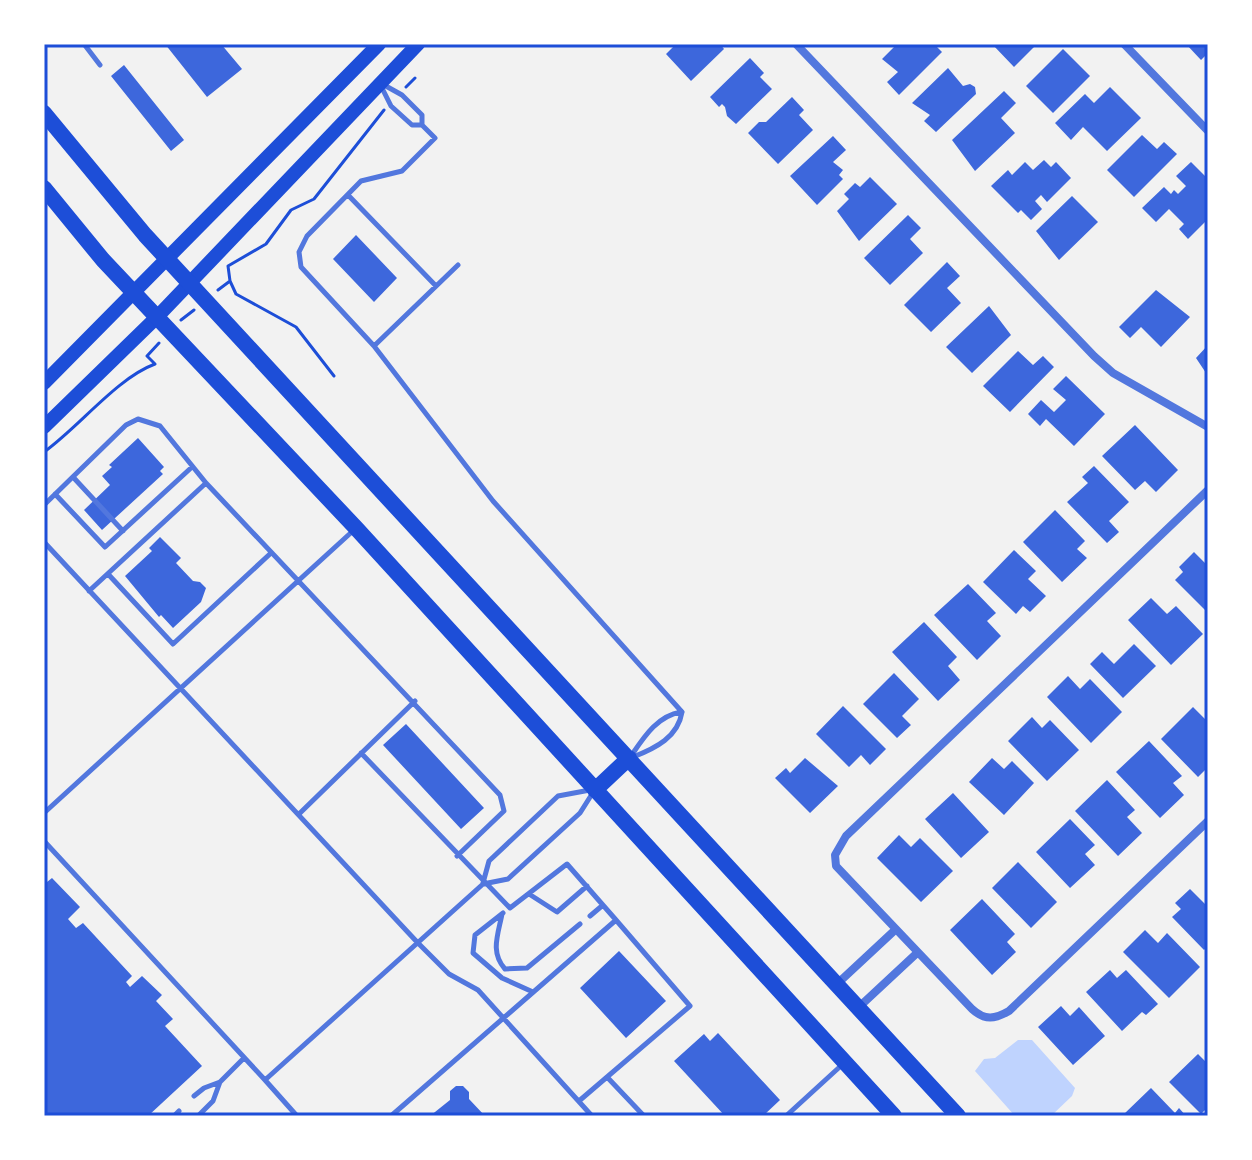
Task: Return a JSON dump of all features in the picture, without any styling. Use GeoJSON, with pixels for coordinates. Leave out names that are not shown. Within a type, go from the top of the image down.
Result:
{"type":"FeatureCollection","features":[{"type":"Feature","properties":{"kind":"main road"},"geometry":{"type":"LineString","coordinates":[[44,383],[379,44]]}},
{"type":"Feature","properties":{"kind":"main road"},"geometry":{"type":"LineString","coordinates":[[44,427],[158,316],[418,44]]}},
{"type":"Feature","properties":{"kind":"main road"},"geometry":{"type":"LineString","coordinates":[[44,113],[168,259],[958,1116]]}},
{"type":"Feature","properties":{"kind":"main road"},"geometry":{"type":"LineString","coordinates":[[44,188],[135,293],[356,528],[894,1116]]}},
{"type":"Feature","properties":{"kind":"main road"},"geometry":{"type":"LineString","coordinates":[[595,790],[629,758]]}},
{"type":"Feature","properties":{"kind":"street"},"geometry":{"type":"LineString","coordinates":[[796,44],[1094,356],[1113,373],[1208,427]]}},
{"type":"Feature","properties":{"kind":"street"},"geometry":{"type":"LineString","coordinates":[[1124,44],[1208,131]]}},
{"type":"Feature","properties":{"kind":"street"},"geometry":{"type":"LineString","coordinates":[[1208,490],[846,836],[835,855],[836,866],[979,1016],[989,1018],[1009,1011],[1208,821]]}},
{"type":"Feature","properties":{"kind":"street"},"geometry":{"type":"LineString","coordinates":[[837,984],[895,930]]}},
{"type":"Feature","properties":{"kind":"street"},"geometry":{"type":"LineString","coordinates":[[859,1007],[917,953]]}},
{"type":"Feature","properties":{"kind":"lane"},"geometry":{"type":"LineString","coordinates":[[84,44],[100,65]]}},
{"type":"Feature","properties":{"kind":"lane"},"geometry":{"type":"LineString","coordinates":[[379,83],[400,94],[422,115],[422,125]]}},
{"type":"Feature","properties":{"kind":"lane"},"geometry":{"type":"LineString","coordinates":[[379,83],[390,103],[412,125],[422,125],[435,138],[402,171],[361,181],[307,236],[299,260],[306,275],[374,346],[493,501],[682,712],[680,726],[657,747],[629,758]]}},
{"type":"Feature","properties":{"kind":"lane"},"geometry":{"type":"LineString","coordinates":[[348,195],[436,286]]}},
{"type":"Feature","properties":{"kind":"lane"},"geometry":{"type":"LineString","coordinates":[[374,346],[458,265]]}},
{"type":"Feature","properties":{"kind":"lane"},"geometry":{"type":"LineString","coordinates":[[44,505],[126,425],[138,419],[160,426],[206,483],[415,701],[504,802],[504,811],[498,818],[457,856]]}},
{"type":"Feature","properties":{"kind":"lane"},"geometry":{"type":"LineString","coordinates":[[55,494],[105,547],[192,467]]}},
{"type":"Feature","properties":{"kind":"lane"},"geometry":{"type":"LineString","coordinates":[[73,477],[123,531]]}},
{"type":"Feature","properties":{"kind":"lane"},"geometry":{"type":"LineString","coordinates":[[89,591],[206,483]]}},
{"type":"Feature","properties":{"kind":"lane"},"geometry":{"type":"LineString","coordinates":[[44,813],[356,528]]}},
{"type":"Feature","properties":{"kind":"lane"},"geometry":{"type":"LineString","coordinates":[[44,542],[417,942],[449,974],[478,990],[592,1116]]}},
{"type":"Feature","properties":{"kind":"lane"},"geometry":{"type":"LineString","coordinates":[[108,574],[173,644],[271,553]]}},
{"type":"Feature","properties":{"kind":"lane"},"geometry":{"type":"LineString","coordinates":[[299,814],[415,701]]}},
{"type":"Feature","properties":{"kind":"lane"},"geometry":{"type":"LineString","coordinates":[[629,758],[645,735],[667,714],[682,712]]}},
{"type":"Feature","properties":{"kind":"lane"},"geometry":{"type":"LineString","coordinates":[[361,753],[483,884],[510,908]]}},
{"type":"Feature","properties":{"kind":"lane"},"geometry":{"type":"LineString","coordinates":[[483,884],[489,861],[558,796],[595,790]]}},
{"type":"Feature","properties":{"kind":"lane"},"geometry":{"type":"LineString","coordinates":[[265,1080],[483,884],[508,879],[580,813],[595,790]]}},
{"type":"Feature","properties":{"kind":"lane"},"geometry":{"type":"LineString","coordinates":[[44,841],[297,1116]]}},
{"type":"Feature","properties":{"kind":"lane"},"geometry":{"type":"LineString","coordinates":[[533,992],[502,978],[473,953],[475,935],[567,864],[690,1006],[579,1101]]}},
{"type":"Feature","properties":{"kind":"lane"},"geometry":{"type":"LineString","coordinates":[[529,894],[557,912],[587,886]]}},
{"type":"Feature","properties":{"kind":"lane"},"geometry":{"type":"LineString","coordinates":[[590,916],[603,905]]}},
{"type":"Feature","properties":{"kind":"lane"},"geometry":{"type":"LineString","coordinates":[[502,914],[495,949],[496,959],[505,969],[527,968],[580,924]]}},
{"type":"Feature","properties":{"kind":"lane"},"geometry":{"type":"LineString","coordinates":[[391,1116],[502,1016],[616,920]]}},
{"type":"Feature","properties":{"kind":"lane"},"geometry":{"type":"LineString","coordinates":[[194,1096],[220,1082],[244,1058]]}},
{"type":"Feature","properties":{"kind":"lane"},"geometry":{"type":"LineString","coordinates":[[786,1116],[845,1062]]}},
{"type":"Feature","properties":{"kind":"lane"},"geometry":{"type":"LineString","coordinates":[[607,1077],[644,1116]]}},
{"type":"Feature","properties":{"kind":"lane"},"geometry":{"type":"LineString","coordinates":[[198,1116],[213,1101],[220,1082]]}},
{"type":"Feature","properties":{"kind":"path"},"geometry":{"type":"LineString","coordinates":[[400,94],[415,78]]}},
{"type":"Feature","properties":{"kind":"path"},"geometry":{"type":"LineString","coordinates":[[334,376],[296,327],[236,294],[228,266],[266,244],[291,210],[314,199],[362,134],[390,103]]}},
{"type":"Feature","properties":{"kind":"path"},"geometry":{"type":"LineString","coordinates":[[44,452],[112,395],[128,377],[155,364],[147,356],[172,330],[230,281]]}},
{"type":"Feature","properties":{"kind":"water"},"geometry":{"type":"Polygon","coordinates":[[[1018,1040],[1032,1040],[1075,1088],[1072,1096],[1051,1116],[1015,1116],[975,1071],[984,1059],[995,1058],[1018,1040]]]}},
{"type":"Feature","properties":{"kind":"building"},"geometry":{"type":"Polygon","coordinates":[[[165,44],[221,44],[242,69],[207,97],[165,44]]]}},
{"type":"Feature","properties":{"kind":"building"},"geometry":{"type":"Polygon","coordinates":[[[676,44],[720,44],[724,49],[691,81],[666,54],[676,44]]]}},
{"type":"Feature","properties":{"kind":"building"},"geometry":{"type":"Polygon","coordinates":[[[897,44],[934,44],[942,52],[899,95],[887,82],[898,72],[882,59],[897,44]]]}},
{"type":"Feature","properties":{"kind":"building"},"geometry":{"type":"Polygon","coordinates":[[[992,44],[1037,44],[1014,67],[992,44]]]}},
{"type":"Feature","properties":{"kind":"building"},"geometry":{"type":"Polygon","coordinates":[[[1186,44],[1208,44],[1208,53],[1201,60],[1186,44]]]}},
{"type":"Feature","properties":{"kind":"building"},"geometry":{"type":"Polygon","coordinates":[[[1063,49],[1090,76],[1053,113],[1026,86],[1063,49]]]}},
{"type":"Feature","properties":{"kind":"building"},"geometry":{"type":"Polygon","coordinates":[[[750,58],[764,73],[760,77],[772,89],[736,124],[727,116],[725,107],[722,104],[719,107],[710,97],[750,58]]]}},
{"type":"Feature","properties":{"kind":"building"},"geometry":{"type":"Polygon","coordinates":[[[124,65],[184,140],[171,151],[111,76],[124,65]]]}},
{"type":"Feature","properties":{"kind":"building"},"geometry":{"type":"Polygon","coordinates":[[[948,68],[963,86],[970,84],[975,87],[976,94],[936,132],[924,121],[930,115],[912,103],[948,68]]]}},
{"type":"Feature","properties":{"kind":"building"},"geometry":{"type":"Polygon","coordinates":[[[1110,87],[1141,118],[1107,151],[1083,127],[1071,140],[1055,123],[1085,94],[1094,103],[1110,87]]]}},
{"type":"Feature","properties":{"kind":"building"},"geometry":{"type":"Polygon","coordinates":[[[1004,91],[1016,103],[1001,118],[1015,133],[975,171],[952,140],[1004,91]]]}},
{"type":"Feature","properties":{"kind":"building"},"geometry":{"type":"Polygon","coordinates":[[[792,97],[804,110],[799,115],[813,130],[778,164],[748,133],[759,122],[766,122],[792,97]]]}},
{"type":"Feature","properties":{"kind":"building"},"geometry":{"type":"Polygon","coordinates":[[[1142,135],[1157,149],[1164,142],[1177,154],[1134,197],[1107,170],[1142,135]]]}},
{"type":"Feature","properties":{"kind":"building"},"geometry":{"type":"Polygon","coordinates":[[[833,136],[846,150],[833,162],[843,170],[839,175],[843,179],[817,205],[790,176],[833,136]]]}},
{"type":"Feature","properties":{"kind":"building"},"geometry":{"type":"Polygon","coordinates":[[[1044,160],[1051,167],[1056,162],[1071,178],[1047,202],[1041,195],[1035,201],[1042,209],[1031,220],[1021,210],[1018,213],[991,186],[1008,170],[1012,175],[1025,162],[1033,170],[1044,160]]]}},
{"type":"Feature","properties":{"kind":"building"},"geometry":{"type":"Polygon","coordinates":[[[1191,162],[1208,179],[1208,219],[1188,239],[1179,229],[1184,224],[1169,209],[1156,222],[1142,208],[1164,187],[1171,194],[1174,190],[1178,194],[1186,186],[1176,176],[1191,162]]]}},
{"type":"Feature","properties":{"kind":"building"},"geometry":{"type":"Polygon","coordinates":[[[870,177],[897,204],[859,241],[837,211],[849,199],[844,194],[855,183],[860,187],[870,177]]]}},
{"type":"Feature","properties":{"kind":"building"},"geometry":{"type":"Polygon","coordinates":[[[1072,196],[1098,222],[1059,260],[1036,231],[1072,196]]]}},
{"type":"Feature","properties":{"kind":"building"},"geometry":{"type":"Polygon","coordinates":[[[908,215],[921,228],[910,239],[923,253],[890,285],[864,258],[908,215]]]}},
{"type":"Feature","properties":{"kind":"building"},"geometry":{"type":"Polygon","coordinates":[[[356,235],[397,278],[374,302],[333,259],[356,235]]]}},
{"type":"Feature","properties":{"kind":"building"},"geometry":{"type":"Polygon","coordinates":[[[947,262],[960,276],[947,288],[961,303],[931,332],[904,305],[947,262]]]}},
{"type":"Feature","properties":{"kind":"building"},"geometry":{"type":"Polygon","coordinates":[[[1156,290],[1190,317],[1161,347],[1141,327],[1130,338],[1119,327],[1156,290]]]}},
{"type":"Feature","properties":{"kind":"building"},"geometry":{"type":"Polygon","coordinates":[[[989,306],[1011,335],[972,373],[946,347],[989,306]]]}},
{"type":"Feature","properties":{"kind":"building"},"geometry":{"type":"Polygon","coordinates":[[[1208,345],[1208,376],[1196,358],[1208,345]]]}},
{"type":"Feature","properties":{"kind":"building"},"geometry":{"type":"Polygon","coordinates":[[[1018,351],[1033,365],[1043,356],[1054,367],[1010,412],[983,386],[1018,351]]]}},
{"type":"Feature","properties":{"kind":"building"},"geometry":{"type":"Polygon","coordinates":[[[1066,376],[1105,414],[1074,446],[1046,419],[1040,426],[1028,414],[1041,400],[1054,412],[1066,400],[1053,389],[1066,376]]]}},
{"type":"Feature","properties":{"kind":"building"},"geometry":{"type":"Polygon","coordinates":[[[1135,425],[1178,470],[1156,492],[1145,481],[1135,490],[1102,456],[1135,425]]]}},
{"type":"Feature","properties":{"kind":"building"},"geometry":{"type":"Polygon","coordinates":[[[138,438],[164,467],[160,471],[163,474],[102,530],[84,510],[110,485],[102,476],[112,467],[109,465],[138,438]]]}},
{"type":"Feature","properties":{"kind":"building"},"geometry":{"type":"Polygon","coordinates":[[[1094,466],[1129,502],[1109,521],[1119,532],[1107,543],[1067,502],[1088,483],[1082,477],[1094,466]]]}},
{"type":"Feature","properties":{"kind":"building"},"geometry":{"type":"Polygon","coordinates":[[[1055,510],[1085,541],[1077,549],[1087,558],[1062,582],[1023,542],[1055,510]]]}},
{"type":"Feature","properties":{"kind":"building"},"geometry":{"type":"Polygon","coordinates":[[[160,537],[181,558],[176,563],[193,581],[200,582],[206,588],[201,602],[173,628],[161,615],[159,617],[125,576],[152,551],[149,548],[160,537]]]}},
{"type":"Feature","properties":{"kind":"building"},"geometry":{"type":"Polygon","coordinates":[[[1014,550],[1036,571],[1028,579],[1046,596],[1030,612],[1023,606],[1016,614],[983,582],[1014,550]]]}},
{"type":"Feature","properties":{"kind":"building"},"geometry":{"type":"Polygon","coordinates":[[[1194,552],[1208,566],[1208,613],[1175,580],[1183,572],[1179,567],[1194,552]]]}},
{"type":"Feature","properties":{"kind":"building"},"geometry":{"type":"Polygon","coordinates":[[[968,584],[996,613],[987,621],[1001,636],[977,660],[934,615],[968,584]]]}},
{"type":"Feature","properties":{"kind":"building"},"geometry":{"type":"Polygon","coordinates":[[[1151,598],[1167,614],[1176,606],[1203,634],[1171,665],[1128,620],[1151,598]]]}},
{"type":"Feature","properties":{"kind":"building"},"geometry":{"type":"Polygon","coordinates":[[[924,622],[957,657],[948,666],[960,680],[938,701],[892,652],[924,622]]]}},
{"type":"Feature","properties":{"kind":"building"},"geometry":{"type":"Polygon","coordinates":[[[1134,644],[1156,666],[1123,698],[1090,664],[1102,652],[1114,664],[1134,644]]]}},
{"type":"Feature","properties":{"kind":"building"},"geometry":{"type":"Polygon","coordinates":[[[894,673],[919,699],[902,716],[911,725],[897,738],[863,704],[894,673]]]}},
{"type":"Feature","properties":{"kind":"building"},"geometry":{"type":"Polygon","coordinates":[[[1068,676],[1080,689],[1090,679],[1122,712],[1091,743],[1047,697],[1068,676]]]}},
{"type":"Feature","properties":{"kind":"building"},"geometry":{"type":"Polygon","coordinates":[[[843,706],[886,749],[870,765],[861,755],[849,767],[816,734],[843,706]]]}},
{"type":"Feature","properties":{"kind":"building"},"geometry":{"type":"Polygon","coordinates":[[[1193,707],[1208,722],[1208,767],[1198,777],[1161,739],[1193,707]]]}},
{"type":"Feature","properties":{"kind":"building"},"geometry":{"type":"Polygon","coordinates":[[[1032,717],[1042,728],[1050,720],[1079,750],[1047,781],[1008,741],[1032,717]]]}},
{"type":"Feature","properties":{"kind":"building"},"geometry":{"type":"Polygon","coordinates":[[[406,724],[484,808],[461,829],[383,745],[406,724]]]}},
{"type":"Feature","properties":{"kind":"building"},"geometry":{"type":"Polygon","coordinates":[[[1149,741],[1182,776],[1173,783],[1184,795],[1160,818],[1116,772],[1149,741]]]}},
{"type":"Feature","properties":{"kind":"building"},"geometry":{"type":"Polygon","coordinates":[[[805,758],[838,786],[810,813],[775,778],[786,768],[790,773],[805,758]]]}},
{"type":"Feature","properties":{"kind":"building"},"geometry":{"type":"Polygon","coordinates":[[[992,758],[1004,769],[1012,761],[1034,783],[1004,815],[969,782],[992,758]]]}},
{"type":"Feature","properties":{"kind":"building"},"geometry":{"type":"Polygon","coordinates":[[[1107,780],[1135,810],[1127,817],[1142,833],[1118,856],[1075,811],[1107,780]]]}},
{"type":"Feature","properties":{"kind":"building"},"geometry":{"type":"Polygon","coordinates":[[[953,793],[989,832],[961,858],[925,819],[953,793]]]}},
{"type":"Feature","properties":{"kind":"building"},"geometry":{"type":"Polygon","coordinates":[[[1070,819],[1095,845],[1085,854],[1095,865],[1070,888],[1036,852],[1070,819]]]}},
{"type":"Feature","properties":{"kind":"building"},"geometry":{"type":"Polygon","coordinates":[[[899,835],[911,847],[920,838],[953,871],[921,902],[877,858],[899,835]]]}},
{"type":"Feature","properties":{"kind":"building"},"geometry":{"type":"Polygon","coordinates":[[[1018,862],[1057,902],[1031,928],[992,888],[1018,862]]]}},
{"type":"Feature","properties":{"kind":"building"},"geometry":{"type":"Polygon","coordinates":[[[44,878],[47,882],[52,878],[80,907],[68,919],[76,928],[83,923],[132,976],[126,982],[130,987],[142,976],[162,995],[156,1001],[173,1019],[165,1026],[202,1066],[148,1116],[44,1116],[44,878]]]}},
{"type":"Feature","properties":{"kind":"building"},"geometry":{"type":"Polygon","coordinates":[[[1190,889],[1208,907],[1208,946],[1204,950],[1172,917],[1181,909],[1175,903],[1190,889]]]}},
{"type":"Feature","properties":{"kind":"building"},"geometry":{"type":"Polygon","coordinates":[[[982,899],[1015,934],[1007,942],[1016,952],[992,975],[950,930],[982,899]]]}},
{"type":"Feature","properties":{"kind":"building"},"geometry":{"type":"Polygon","coordinates":[[[1145,930],[1158,943],[1167,933],[1200,967],[1169,998],[1123,952],[1145,930]]]}},
{"type":"Feature","properties":{"kind":"building"},"geometry":{"type":"Polygon","coordinates":[[[619,951],[666,1001],[626,1038],[580,988],[619,951]]]}},
{"type":"Feature","properties":{"kind":"building"},"geometry":{"type":"Polygon","coordinates":[[[1110,970],[1117,978],[1126,970],[1158,1004],[1146,1015],[1142,1012],[1122,1031],[1086,992],[1110,970]]]}},
{"type":"Feature","properties":{"kind":"building"},"geometry":{"type":"Polygon","coordinates":[[[1061,1006],[1070,1016],[1079,1007],[1105,1036],[1073,1065],[1038,1027],[1061,1006]]]}},
{"type":"Feature","properties":{"kind":"building"},"geometry":{"type":"Polygon","coordinates":[[[718,1033],[780,1100],[763,1116],[725,1116],[674,1061],[704,1034],[710,1041],[718,1033]]]}},
{"type":"Feature","properties":{"kind":"building"},"geometry":{"type":"Polygon","coordinates":[[[1198,1054],[1208,1064],[1208,1107],[1201,1114],[1169,1082],[1198,1054]]]}},
{"type":"Feature","properties":{"kind":"building"},"geometry":{"type":"Polygon","coordinates":[[[456,1086],[463,1086],[469,1092],[469,1099],[485,1116],[430,1116],[450,1100],[450,1091],[456,1086]]]}},
{"type":"Feature","properties":{"kind":"building"},"geometry":{"type":"Polygon","coordinates":[[[1151,1088],[1175,1113],[1179,1108],[1186,1116],[1126,1116],[1124,1114],[1151,1088]]]}}]}
